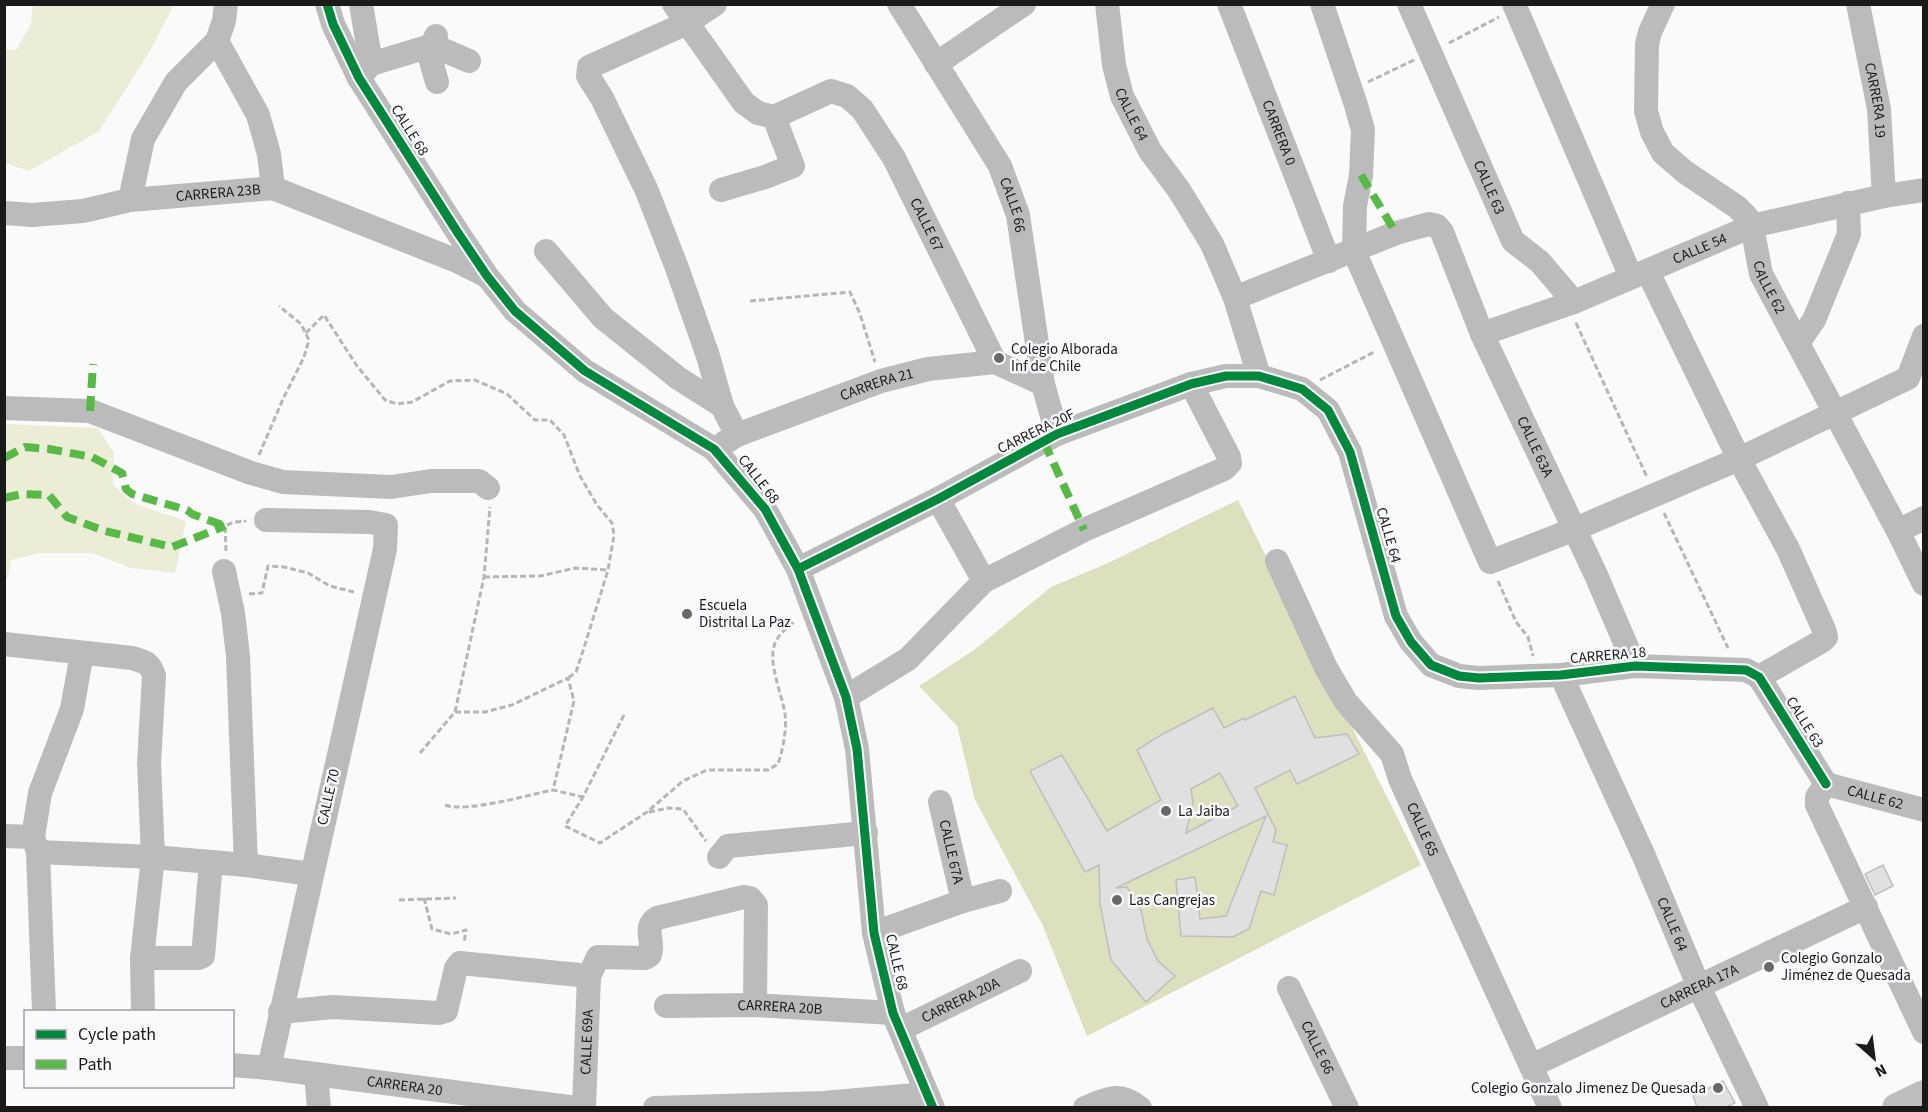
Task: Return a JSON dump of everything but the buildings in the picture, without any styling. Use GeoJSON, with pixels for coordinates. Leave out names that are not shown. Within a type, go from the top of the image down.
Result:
{"type":"FeatureCollection","features":[{"type":"Feature","properties":{"kind":"main road"},"geometry":{"type":"LineString","coordinates":[[1897,1107],[1923,1095]]}},
{"type":"Feature","properties":{"kind":"street"},"geometry":{"type":"LineString","coordinates":[[130,200],[143,139],[176,82],[217,41],[224,21],[226,4]]}},
{"type":"Feature","properties":{"kind":"street","name":"CALLE 68"},"geometry":{"type":"LineString","coordinates":[[327,4],[333,24],[365,71],[404,149],[487,276],[515,311],[585,370],[714,449],[765,509],[798,569],[846,697],[857,749],[874,933],[897,1021],[930,1101]]}},
{"type":"Feature","properties":{"kind":"street","name":"CALLE 68"},"geometry":{"type":"LineString","coordinates":[[361,4],[365,71]]}},
{"type":"Feature","properties":{"kind":"street"},"geometry":{"type":"LineString","coordinates":[[715,4],[681,14],[590,67],[588,75],[602,98],[647,191],[705,346],[722,406],[737,435]]}},
{"type":"Feature","properties":{"kind":"street","name":"CALLE 66"},"geometry":{"type":"LineString","coordinates":[[899,4],[1000,166],[1018,215],[1043,384],[1057,434]]}},
{"type":"Feature","properties":{"kind":"street"},"geometry":{"type":"LineString","coordinates":[[936,64],[1024,4]]}},
{"type":"Feature","properties":{"kind":"street","name":"CALLE 64"},"geometry":{"type":"LineString","coordinates":[[1107,4],[1114,65],[1122,96],[1150,151],[1179,190],[1212,244],[1235,298],[1259,376]]}},
{"type":"Feature","properties":{"kind":"street","name":"CARRERA 0"},"geometry":{"type":"LineString","coordinates":[[1229,4],[1329,261]]}},
{"type":"Feature","properties":{"kind":"street"},"geometry":{"type":"LineString","coordinates":[[1322,4],[1363,130],[1361,175],[1355,206],[1354,251],[1491,562],[1739,459],[1908,378],[1923,336]]}},
{"type":"Feature","properties":{"kind":"street","name":"CALLE 63"},"geometry":{"type":"LineString","coordinates":[[1409,4],[1513,241],[1540,262],[1574,302]]}},
{"type":"Feature","properties":{"kind":"street"},"geometry":{"type":"LineString","coordinates":[[1663,4],[1647,44],[1646,111],[1652,132],[1663,153],[1685,172],[1737,207],[1752,226]]}},
{"type":"Feature","properties":{"kind":"street","name":"CARRERA 19"},"geometry":{"type":"LineString","coordinates":[[1858,4],[1880,109],[1884,196]]}},
{"type":"Feature","properties":{"kind":"street"},"geometry":{"type":"LineString","coordinates":[[1516,6],[1639,275],[1788,549],[1825,632],[1826,637],[1822,641],[1759,677]]}},
{"type":"Feature","properties":{"kind":"street"},"geometry":{"type":"LineString","coordinates":[[681,14],[744,103],[758,113],[774,117],[793,166],[721,190]]}},
{"type":"Feature","properties":{"kind":"street"},"geometry":{"type":"LineString","coordinates":[[217,41],[258,115],[269,154],[273,188]]}},
{"type":"Feature","properties":{"kind":"street"},"geometry":{"type":"LineString","coordinates":[[431,43],[437,82]]}},
{"type":"Feature","properties":{"kind":"street"},"geometry":{"type":"LineString","coordinates":[[365,71],[431,43],[469,61]]}},
{"type":"Feature","properties":{"kind":"street","name":"CALLE 67"},"geometry":{"type":"LineString","coordinates":[[774,117],[831,91],[847,96],[862,109],[894,158],[995,362]]}},
{"type":"Feature","properties":{"kind":"street","name":"CARRERA 23B"},"geometry":{"type":"LineString","coordinates":[[4,213],[32,215],[83,211],[130,200],[273,188],[457,261],[487,276]]}},
{"type":"Feature","properties":{"kind":"street","name":"CALLE 54"},"geometry":{"type":"LineString","coordinates":[[1482,334],[1574,302],[1752,226],[1848,203],[1923,190]]}},
{"type":"Feature","properties":{"kind":"street"},"geometry":{"type":"LineString","coordinates":[[1798,343],[1814,320],[1849,234],[1848,203]]}},
{"type":"Feature","properties":{"kind":"street","name":"CALLE 63A"},"geometry":{"type":"LineString","coordinates":[[1354,251],[1429,224],[1437,226],[1442,232],[1482,334],[1575,529],[1635,666]]}},
{"type":"Feature","properties":{"kind":"street","name":"CALLE 62"},"geometry":{"type":"LineString","coordinates":[[1752,226],[1761,274],[1898,531],[1923,584]]}},
{"type":"Feature","properties":{"kind":"street"},"geometry":{"type":"LineString","coordinates":[[546,251],[603,318],[678,378],[722,406]]}},
{"type":"Feature","properties":{"kind":"street"},"geometry":{"type":"LineString","coordinates":[[1235,298],[1354,251]]}},
{"type":"Feature","properties":{"kind":"street"},"geometry":{"type":"LineString","coordinates":[[995,362],[1043,384]]}},
{"type":"Feature","properties":{"kind":"street","name":"CARRERA 21"},"geometry":{"type":"LineString","coordinates":[[714,449],[737,435],[881,381],[928,369],[995,362]]}},
{"type":"Feature","properties":{"kind":"street","name":"CARRERA 20F"},"geometry":{"type":"LineString","coordinates":[[798,569],[1057,434],[1191,384],[1226,376],[1259,376],[1302,389]]}},
{"type":"Feature","properties":{"kind":"street"},"geometry":{"type":"LineString","coordinates":[[846,697],[908,659],[984,581],[1084,530],[1224,469],[1230,464],[1229,457],[1191,384]]}},
{"type":"Feature","properties":{"kind":"street","name":"CALLE 64"},"geometry":{"type":"LineString","coordinates":[[1302,389],[1328,410],[1350,452],[1396,616],[1411,642],[1431,665],[1459,676]]}},
{"type":"Feature","properties":{"kind":"street"},"geometry":{"type":"LineString","coordinates":[[4,408],[90,411],[251,473],[283,482],[391,487],[431,481],[479,481],[488,488]]}},
{"type":"Feature","properties":{"kind":"street"},"geometry":{"type":"LineString","coordinates":[[938,498],[984,581]]}},
{"type":"Feature","properties":{"kind":"street"},"geometry":{"type":"LineString","coordinates":[[1898,531],[1923,518]]}},
{"type":"Feature","properties":{"kind":"street","name":"CALLE 70"},"geometry":{"type":"LineString","coordinates":[[266,520],[369,522],[386,525],[385,549],[268,1068]]}},
{"type":"Feature","properties":{"kind":"street","name":"CALLE 65"},"geometry":{"type":"LineString","coordinates":[[1277,561],[1326,668],[1341,694],[1392,754],[1400,779],[1550,1107]]}},
{"type":"Feature","properties":{"kind":"street"},"geometry":{"type":"LineString","coordinates":[[226,581],[233,613],[238,656],[246,865]]}},
{"type":"Feature","properties":{"kind":"street"},"geometry":{"type":"LineString","coordinates":[[4,644],[132,658],[149,664],[152,669],[154,676],[149,763],[153,857],[142,958],[143,1010]]}},
{"type":"Feature","properties":{"kind":"street"},"geometry":{"type":"LineString","coordinates":[[44,1010],[36,845],[40,793],[72,709],[82,653]]}},
{"type":"Feature","properties":{"kind":"street","name":"CARRERA 18"},"geometry":{"type":"LineString","coordinates":[[1459,676],[1479,678],[1561,675],[1635,666],[1738,668],[1759,677]]}},
{"type":"Feature","properties":{"kind":"street","name":"CALLE 64"},"geometry":{"type":"LineString","coordinates":[[1561,675],[1643,854],[1699,987],[1757,1107]]}},
{"type":"Feature","properties":{"kind":"street","name":"CALLE 63"},"geometry":{"type":"LineString","coordinates":[[1759,677],[1826,784]]}},
{"type":"Feature","properties":{"kind":"street"},"geometry":{"type":"LineString","coordinates":[[1826,784],[1817,797],[1817,805],[1923,1032]]}},
{"type":"Feature","properties":{"kind":"street","name":"CALLE 62"},"geometry":{"type":"LineString","coordinates":[[1826,784],[1923,810]]}},
{"type":"Feature","properties":{"kind":"street","name":"CALLE 67A"},"geometry":{"type":"LineString","coordinates":[[940,802],[963,901]]}},
{"type":"Feature","properties":{"kind":"street"},"geometry":{"type":"LineString","coordinates":[[719,857],[728,846],[866,833]]}},
{"type":"Feature","properties":{"kind":"street"},"geometry":{"type":"LineString","coordinates":[[4,836],[36,845],[246,865],[311,874]]}},
{"type":"Feature","properties":{"kind":"street"},"geometry":{"type":"LineString","coordinates":[[142,958],[198,958],[203,956],[211,862]]}},
{"type":"Feature","properties":{"kind":"street"},"geometry":{"type":"LineString","coordinates":[[874,933],[963,901],[1000,891]]}},
{"type":"Feature","properties":{"kind":"street"},"geometry":{"type":"LineString","coordinates":[[280,1012],[333,1007],[439,1013],[446,1011],[456,968],[460,963],[590,976],[598,957],[645,958],[650,955],[652,950],[649,927],[651,922],[657,918],[744,897],[750,898],[756,905],[755,1005]]}},
{"type":"Feature","properties":{"kind":"street","name":"CARRERA 17A"},"geometry":{"type":"LineString","coordinates":[[1531,1066],[1866,907]]}},
{"type":"Feature","properties":{"kind":"street","name":"CARRERA 20A"},"geometry":{"type":"LineString","coordinates":[[897,1021],[1020,970]]}},
{"type":"Feature","properties":{"kind":"street","name":"CALLE 69A"},"geometry":{"type":"LineString","coordinates":[[584,1107],[590,976]]}},
{"type":"Feature","properties":{"kind":"street","name":"CALLE 66"},"geometry":{"type":"LineString","coordinates":[[1289,988],[1347,1107]]}},
{"type":"Feature","properties":{"kind":"street","name":"CARRERA 20B"},"geometry":{"type":"LineString","coordinates":[[666,1006],[755,1005],[897,1021]]}},
{"type":"Feature","properties":{"kind":"street"},"geometry":{"type":"LineString","coordinates":[[4,1058],[24,1058]]}},
{"type":"Feature","properties":{"kind":"street","name":"CARRERA 20"},"geometry":{"type":"LineString","coordinates":[[234,1065],[577,1107]]}},
{"type":"Feature","properties":{"kind":"street"},"geometry":{"type":"LineString","coordinates":[[316,1074],[319,1107]]}},
{"type":"Feature","properties":{"kind":"street"},"geometry":{"type":"LineString","coordinates":[[1085,1107],[1113,1097],[1128,1100],[1140,1107]]}},
{"type":"Feature","properties":{"kind":"street"},"geometry":{"type":"LineString","coordinates":[[656,1107],[930,1101]]}},
{"type":"Feature","properties":{"kind":"path"},"geometry":{"type":"LineString","coordinates":[[1350,91],[1516,6]]}},
{"type":"Feature","properties":{"kind":"path"},"geometry":{"type":"LineString","coordinates":[[750,301],[850,292],[860,314],[881,381]]}},
{"type":"Feature","properties":{"kind":"path"},"geometry":{"type":"LineString","coordinates":[[251,473],[304,357],[309,340],[301,324],[279,306]]}},
{"type":"Feature","properties":{"kind":"path"},"geometry":{"type":"LineString","coordinates":[[306,333],[324,315],[357,366],[385,400],[397,404],[412,402],[450,381],[475,380],[507,394],[535,420],[550,420],[564,435],[580,476],[597,505],[612,523],[614,535],[608,570],[576,672],[512,705],[485,712],[454,712]]}},
{"type":"Feature","properties":{"kind":"path"},"geometry":{"type":"LineString","coordinates":[[1302,389],[1393,342]]}},
{"type":"Feature","properties":{"kind":"path"},"geometry":{"type":"LineString","coordinates":[[420,753],[454,712],[484,577],[490,497],[488,488]]}},
{"type":"Feature","properties":{"kind":"path"},"geometry":{"type":"LineString","coordinates":[[266,520],[234,522],[225,526],[226,581],[238,594],[262,593],[268,566],[308,573],[330,586],[374,594]]}},
{"type":"Feature","properties":{"kind":"path"},"geometry":{"type":"LineString","coordinates":[[1491,562],[1516,622],[1528,637],[1532,654]]}},
{"type":"Feature","properties":{"kind":"path"},"geometry":{"type":"LineString","coordinates":[[484,577],[540,576],[575,568],[608,570]]}},
{"type":"Feature","properties":{"kind":"path"},"geometry":{"type":"LineString","coordinates":[[624,715],[566,826],[600,843],[647,812],[683,781],[707,770],[768,770],[778,764],[782,753],[785,716],[773,659],[775,642],[784,631],[813,607]]}},
{"type":"Feature","properties":{"kind":"path"},"geometry":{"type":"LineString","coordinates":[[552,790],[574,701],[568,678]]}},
{"type":"Feature","properties":{"kind":"path"},"geometry":{"type":"LineString","coordinates":[[445,805],[453,808],[552,790],[583,797]]}},
{"type":"Feature","properties":{"kind":"path"},"geometry":{"type":"LineString","coordinates":[[647,812],[668,808],[682,809],[719,857]]}},
{"type":"Feature","properties":{"kind":"path"},"geometry":{"type":"LineString","coordinates":[[424,898],[432,929],[451,934],[466,930],[460,963]]}},
{"type":"Feature","properties":{"kind":"path"},"geometry":{"type":"LineString","coordinates":[[399,900],[456,898]]}},
{"type":"Feature","properties":{"kind":"green space"},"geometry":{"type":"Polygon","coordinates":[[[173,4],[173,7],[150,51],[99,131],[29,171],[5,163],[4,49],[16,50],[31,24],[33,5],[173,4]]]}},
{"type":"Feature","properties":{"kind":"green space"},"geometry":{"type":"Polygon","coordinates":[[[5,424],[98,428],[114,453],[113,484],[138,505],[186,521],[175,573],[131,568],[92,553],[38,553],[11,560],[8,577],[5,579],[5,424]]]}},
{"type":"Feature","properties":{"kind":"green space"},"geometry":{"type":"Polygon","coordinates":[[[1238,500],[1421,865],[1087,1036],[1042,924],[975,800],[957,726],[919,686],[974,650],[1051,587],[1108,563],[1238,500]]]}},
{"type":"Feature","properties":{"kind":"marked path"},"geometry":{"type":"LineString","coordinates":[[1361,175],[1396,233]]}},
{"type":"Feature","properties":{"kind":"marked path"},"geometry":{"type":"LineString","coordinates":[[90,411],[93,364]]}},
{"type":"Feature","properties":{"kind":"marked path"},"geometry":{"type":"LineString","coordinates":[[1044,442],[1084,530]]}},
{"type":"Feature","properties":{"kind":"marked path"},"geometry":{"type":"LineString","coordinates":[[4,458],[25,447],[92,457],[122,473],[126,489],[132,494],[187,510],[225,526]]}},
{"type":"Feature","properties":{"kind":"marked path"},"geometry":{"type":"LineString","coordinates":[[4,498],[22,494],[49,495],[67,517],[105,531],[172,547],[225,526]]}},
{"type":"Feature","properties":{"kind":"cycle path"},"geometry":{"type":"LineString","coordinates":[[327,4],[333,24],[359,78],[458,233],[487,276],[515,311],[585,371],[714,449],[765,509],[798,569],[846,697],[857,749],[874,933],[893,1013],[933,1108]]}},
{"type":"Feature","properties":{"kind":"cycle path"},"geometry":{"type":"LineString","coordinates":[[798,569],[938,499],[1057,434],[1191,384],[1226,376],[1259,376],[1302,389],[1328,410],[1350,452],[1396,616],[1411,642],[1431,665],[1459,676],[1479,678],[1561,675],[1635,666],[1746,670],[1759,677],[1826,784]]}},
{"type":"Feature","properties":{"kind":"place","name":"Colegio Alborada Inf de Chile"},"geometry":{"type":"Point","coordinates":[999,358]}},
{"type":"Feature","properties":{"kind":"place","name":"Escuela Distrital La Paz"},"geometry":{"type":"Point","coordinates":[687,614]}},
{"type":"Feature","properties":{"kind":"place","name":"La Jaiba"},"geometry":{"type":"Point","coordinates":[1166,811]}},
{"type":"Feature","properties":{"kind":"place","name":"Las Cangrejas"},"geometry":{"type":"Point","coordinates":[1117,900]}},
{"type":"Feature","properties":{"kind":"place","name":"Colegio Gonzalo Jiménez de Quesada"},"geometry":{"type":"Point","coordinates":[1769,967]}},
{"type":"Feature","properties":{"kind":"place","name":"Colegio Gonzalo Jimenez De Quesada"},"geometry":{"type":"Point","coordinates":[1718,1088]}}]}
